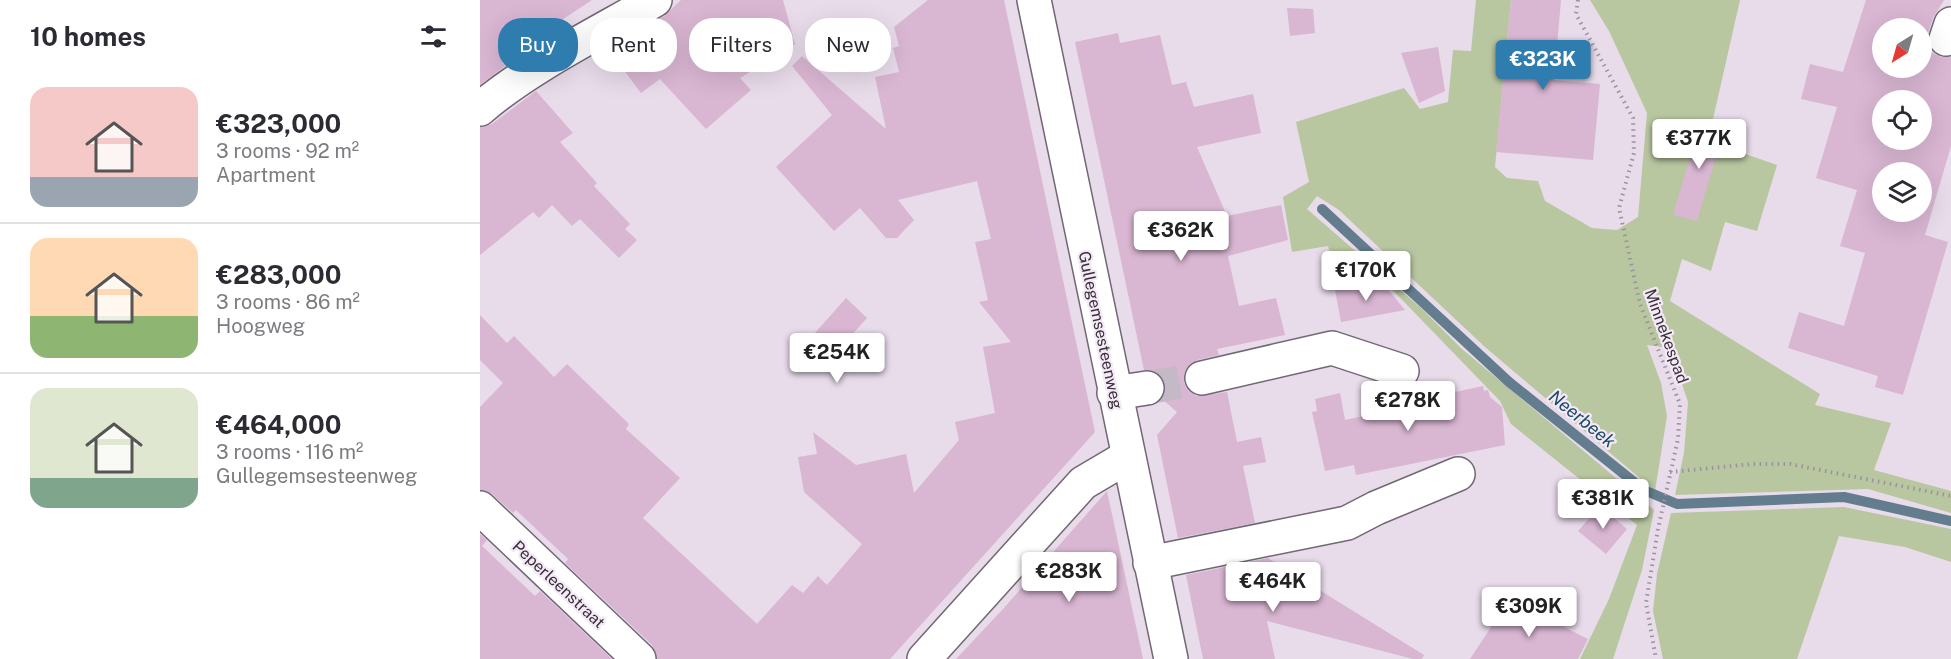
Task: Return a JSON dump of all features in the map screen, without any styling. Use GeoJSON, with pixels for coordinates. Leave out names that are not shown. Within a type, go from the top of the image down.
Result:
{"type":"FeatureCollection","features":[{"type":"Feature","properties":{"kind":"street"},"geometry":{"type":"LineString","coordinates":[[480,109],[493,98],[575,46],[654,0]]}},
{"type":"Feature","properties":{"kind":"street","name":"Gullegemsesteenweg"},"geometry":{"type":"LineString","coordinates":[[1034,0],[1171,659]]}},
{"type":"Feature","properties":{"kind":"street"},"geometry":{"type":"LineString","coordinates":[[1203,378],[1332,348],[1402,371]]}},
{"type":"Feature","properties":{"kind":"street"},"geometry":{"type":"LineString","coordinates":[[1114,393],[1147,388]]}},
{"type":"Feature","properties":{"kind":"street"},"geometry":{"type":"LineString","coordinates":[[924,659],[1083,483],[1127,456]]}},
{"type":"Feature","properties":{"kind":"street"},"geometry":{"type":"LineString","coordinates":[[1150,563],[1347,523],[1376,508],[1458,474]]}},
{"type":"Feature","properties":{"kind":"street","name":"Peperleenstraat"},"geometry":{"type":"LineString","coordinates":[[480,508],[639,659]]}},
{"type":"Feature","properties":{"kind":"path","name":"Minnekespad"},"geometry":{"type":"LineString","coordinates":[[1578,0],[1576,14],[1633,118],[1634,153],[1618,208],[1640,304],[1680,404],[1678,439],[1658,529],[1646,603],[1656,659]]}},
{"type":"Feature","properties":{"kind":"path"},"geometry":{"type":"LineString","coordinates":[[1670,472],[1753,464],[1790,464],[1951,496]]}},
{"type":"Feature","properties":{"kind":"green space"},"geometry":{"type":"Polygon","coordinates":[[[1476,0],[1511,0],[1495,167],[1507,178],[1538,181],[1545,201],[1592,228],[1617,230],[1638,217],[1647,113],[1609,31],[1590,0],[1740,0],[1708,141],[1777,165],[1757,231],[1725,222],[1711,271],[1682,259],[1670,301],[1820,394],[1815,405],[1891,423],[1874,470],[1951,491],[1951,513],[1868,489],[1675,495],[1684,453],[1688,402],[1670,348],[1647,345],[1661,383],[1667,416],[1655,491],[1485,347],[1339,210],[1317,196],[1307,209],[1421,308],[1462,349],[1654,510],[1642,570],[1613,659],[1580,659],[1609,599],[1637,525],[1511,424],[1500,401],[1380,277],[1339,287],[1328,246],[1292,252],[1283,197],[1309,182],[1296,122],[1404,88],[1420,109],[1448,102],[1453,50],[1471,51],[1476,0]]]}},
{"type":"Feature","properties":{"kind":"green space"},"geometry":{"type":"Polygon","coordinates":[[[1844,507],[1951,529],[1951,562],[1905,547],[1839,536],[1797,659],[1663,659],[1653,611],[1657,574],[1671,513],[1844,507]]]}},
{"type":"Feature","properties":{"kind":"building"},"geometry":{"type":"Polygon","coordinates":[[[480,0],[592,0],[565,18],[498,18],[498,71],[480,85],[480,0]]]}},
{"type":"Feature","properties":{"kind":"building"},"geometry":{"type":"Polygon","coordinates":[[[681,0],[783,0],[788,18],[689,18],[689,72],[750,72],[740,78],[751,90],[706,129],[660,79],[641,93],[625,72],[677,72],[677,18],[661,18],[681,0]]]}},
{"type":"Feature","properties":{"kind":"building"},"geometry":{"type":"Polygon","coordinates":[[[928,0],[1004,0],[1095,432],[890,659],[657,659],[652,645],[565,563],[568,559],[516,510],[513,513],[492,494],[480,490],[480,407],[503,383],[480,360],[480,315],[507,343],[514,336],[554,377],[567,364],[629,424],[626,429],[680,478],[643,518],[757,624],[792,585],[803,593],[818,576],[827,585],[862,544],[804,492],[798,457],[817,454],[813,432],[856,465],[906,454],[914,493],[959,440],[955,422],[995,413],[983,347],[1011,342],[979,302],[988,300],[975,242],[991,239],[977,181],[898,200],[914,220],[897,238],[886,238],[860,208],[834,231],[776,167],[832,115],[793,67],[802,56],[805,59],[805,72],[820,72],[886,129],[875,77],[899,72],[893,48],[899,46],[894,27],[928,0]]]}},
{"type":"Feature","properties":{"kind":"building"},"geometry":{"type":"Polygon","coordinates":[[[1511,0],[1561,0],[1554,80],[1600,84],[1593,160],[1496,152],[1511,0]]]}},
{"type":"Feature","properties":{"kind":"building"},"geometry":{"type":"Polygon","coordinates":[[[1866,0],[1944,0],[1932,21],[1932,18],[1872,18],[1872,78],[1932,78],[1932,52],[1941,57],[1951,57],[1951,146],[1932,211],[1932,162],[1872,162],[1872,222],[1929,222],[1925,235],[1948,242],[1903,395],[1875,387],[1878,376],[1788,348],[1799,312],[1844,326],[1865,253],[1840,246],[1857,190],[1816,178],[1837,107],[1801,99],[1810,64],[1843,72],[1866,0]]]}},
{"type":"Feature","properties":{"kind":"building"},"geometry":{"type":"Polygon","coordinates":[[[1287,8],[1313,9],[1315,33],[1290,36],[1287,8]]]}},
{"type":"Feature","properties":{"kind":"building"},"geometry":{"type":"Polygon","coordinates":[[[1118,33],[1120,43],[1160,35],[1172,85],[1186,82],[1194,107],[1253,94],[1261,133],[1197,147],[1227,216],[1281,205],[1288,240],[1228,256],[1239,306],[1276,298],[1285,335],[1217,349],[1219,355],[1197,360],[1189,365],[1184,373],[1184,383],[1188,390],[1196,396],[1227,392],[1237,442],[1261,437],[1266,462],[1243,466],[1255,523],[1178,538],[1157,435],[1177,412],[1162,399],[1166,386],[1162,377],[1153,370],[1144,370],[1075,42],[1118,33]]]}},
{"type":"Feature","properties":{"kind":"building"},"geometry":{"type":"Polygon","coordinates":[[[1438,47],[1445,91],[1419,103],[1401,53],[1438,47]]]}},
{"type":"Feature","properties":{"kind":"building"},"geometry":{"type":"Polygon","coordinates":[[[536,91],[573,133],[560,142],[597,183],[594,186],[630,224],[625,229],[637,240],[619,258],[580,219],[572,226],[552,205],[539,218],[533,212],[480,255],[480,127],[492,124],[536,91]]]}},
{"type":"Feature","properties":{"kind":"building"},"geometry":{"type":"Polygon","coordinates":[[[1702,118],[1725,125],[1697,221],[1673,215],[1702,118]]]}},
{"type":"Feature","properties":{"kind":"building"},"geometry":{"type":"Polygon","coordinates":[[[1381,281],[1405,310],[1341,322],[1335,290],[1381,281]]]}},
{"type":"Feature","properties":{"kind":"building"},"geometry":{"type":"Polygon","coordinates":[[[846,298],[867,318],[828,361],[807,342],[846,298]]]}},
{"type":"Feature","properties":{"kind":"building"},"geometry":{"type":"Polygon","coordinates":[[[1483,386],[1484,391],[1488,390],[1490,397],[1502,407],[1505,445],[1356,475],[1354,465],[1325,471],[1312,412],[1317,411],[1315,399],[1340,393],[1345,420],[1447,398],[1446,394],[1483,386]]]}},
{"type":"Feature","properties":{"kind":"building"},"geometry":{"type":"Polygon","coordinates":[[[1107,491],[1143,659],[956,659],[1003,609],[1107,491]]]}},
{"type":"Feature","properties":{"kind":"building"},"geometry":{"type":"Polygon","coordinates":[[[1600,506],[1627,529],[1606,554],[1578,531],[1600,506]]]}},
{"type":"Feature","properties":{"kind":"building"},"geometry":{"type":"Polygon","coordinates":[[[480,534],[487,540],[482,546],[535,596],[540,591],[612,659],[480,659],[480,534]]]}},
{"type":"Feature","properties":{"kind":"building"},"geometry":{"type":"Polygon","coordinates":[[[1268,558],[1424,655],[1422,659],[1413,659],[1267,621],[1275,659],[1203,659],[1186,575],[1268,558]]]}},
{"type":"Feature","properties":{"kind":"building"},"geometry":{"type":"Polygon","coordinates":[[[1514,602],[1588,639],[1578,659],[1470,659],[1503,609],[1507,612],[1514,602]]]}},
{"type":"Feature","properties":{"kind":"waterway","name":"Neerbeek"},"geometry":{"type":"LineString","coordinates":[[1322,209],[1509,382],[1644,490],[1677,504],[1844,497],[1951,521]]}},
{"type":"Feature","properties":{"kind":"tunnel"},"geometry":{"type":"LineString","coordinates":[[1147,388],[1202,378]]}}]}
